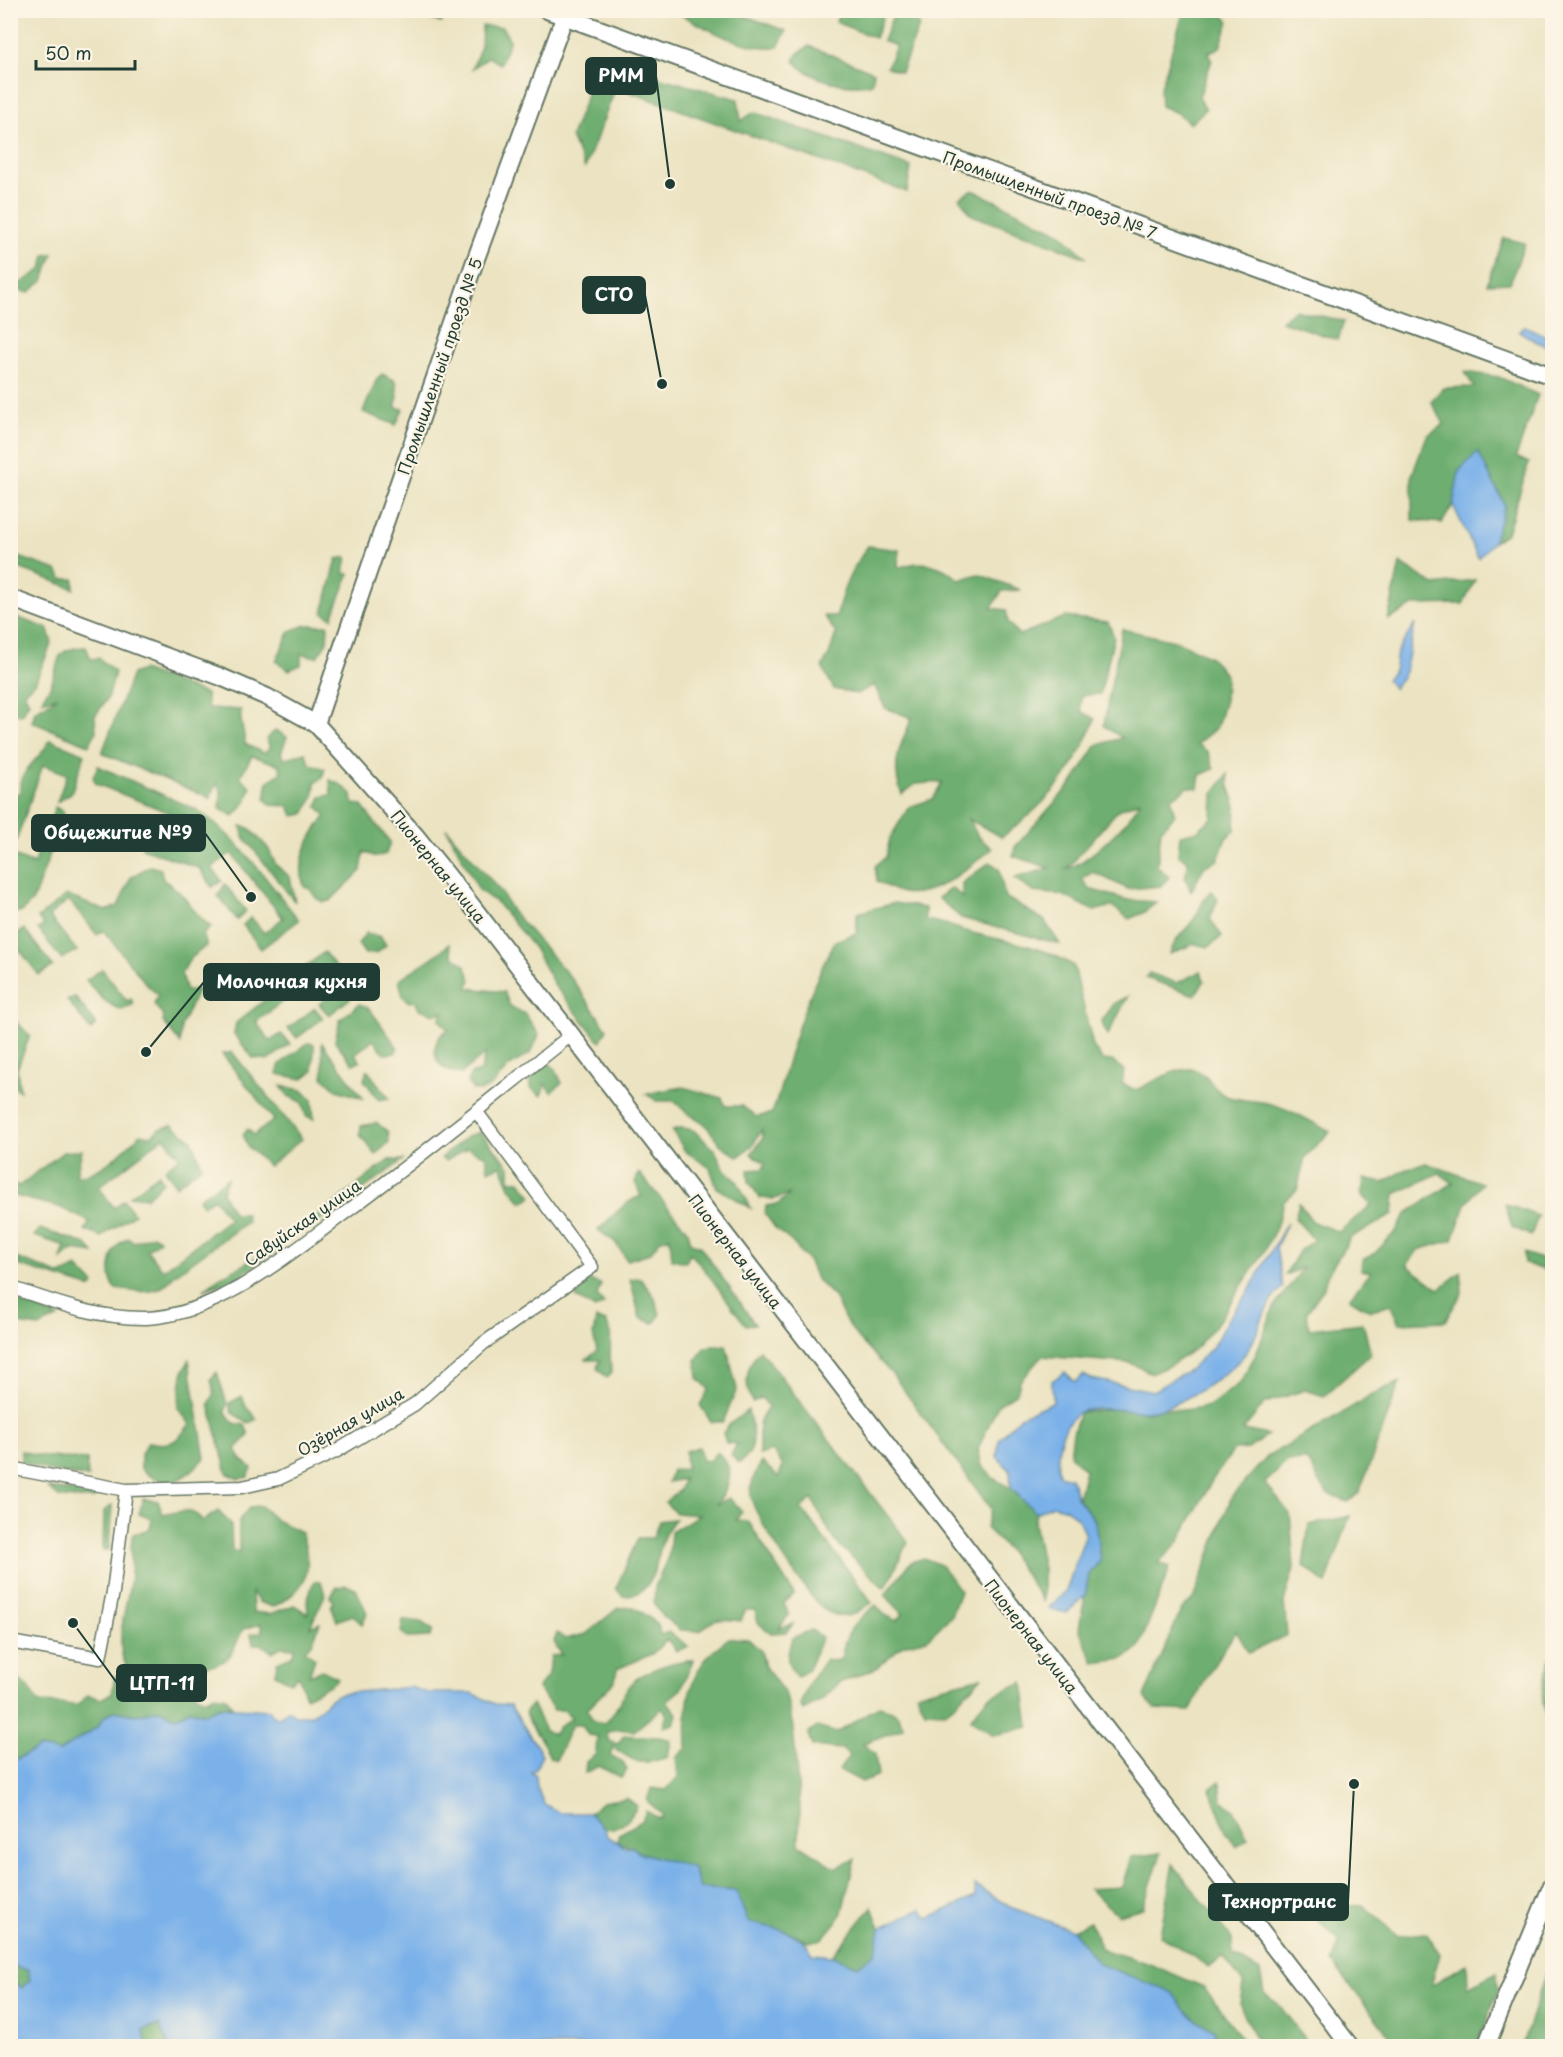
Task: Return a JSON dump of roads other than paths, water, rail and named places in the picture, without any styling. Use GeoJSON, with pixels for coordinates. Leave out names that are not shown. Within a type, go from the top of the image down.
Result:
{"type":"FeatureCollection","features":[{"type":"Feature","properties":{"kind":"main road","name":"Промышленный проезд № 7"},"geometry":{"type":"LineString","coordinates":[[547,10],[566,14],[1552,376]]}},
{"type":"Feature","properties":{"kind":"main road","name":"Промышленный проезд № 5"},"geometry":{"type":"LineString","coordinates":[[316,724],[471,274],[566,14]]}},
{"type":"Feature","properties":{"kind":"main road","name":"Пионерная улица"},"geometry":{"type":"LineString","coordinates":[[10,598],[221,677],[267,697],[316,724],[415,835],[1350,2046]]}},
{"type":"Feature","properties":{"kind":"main road"},"geometry":{"type":"LineString","coordinates":[[1486,2046],[1552,1885]]}},
{"type":"Feature","properties":{"kind":"street","name":"Савуйская улица"},"geometry":{"type":"LineString","coordinates":[[10,1287],[103,1316],[149,1318],[189,1310],[216,1299],[281,1260],[417,1160],[571,1035]]}},
{"type":"Feature","properties":{"kind":"street","name":"Озёрная улица"},"geometry":{"type":"LineString","coordinates":[[10,1468],[126,1490],[242,1487],[278,1479],[335,1452],[415,1404],[484,1343],[592,1267],[476,1111]]}},
{"type":"Feature","properties":{"kind":"street"},"geometry":{"type":"LineString","coordinates":[[10,1642],[100,1658],[113,1592],[126,1490]]}},
{"type":"Feature","properties":{"kind":"water"},"geometry":{"type":"Polygon","coordinates":[[[1525,326],[1552,339],[1552,348],[1519,331],[1525,326]]]}},
{"type":"Feature","properties":{"kind":"water"},"geometry":{"type":"Polygon","coordinates":[[[1478,452],[1505,506],[1493,542],[1478,558],[1453,505],[1459,471],[1478,452]]]}},
{"type":"Feature","properties":{"kind":"water"},"geometry":{"type":"Polygon","coordinates":[[[1415,624],[1405,672],[1394,689],[1387,680],[1395,668],[1397,652],[1415,624]]]}},
{"type":"Feature","properties":{"kind":"water"},"geometry":{"type":"Polygon","coordinates":[[[1287,1223],[1276,1248],[1283,1287],[1270,1302],[1250,1347],[1231,1368],[1188,1397],[1159,1409],[1146,1411],[1084,1410],[1067,1425],[1060,1441],[1059,1475],[1071,1478],[1078,1499],[1095,1521],[1100,1561],[1089,1574],[1085,1596],[1067,1613],[1048,1609],[1066,1591],[1085,1536],[1078,1518],[1065,1508],[1052,1505],[1036,1513],[1011,1488],[1010,1470],[997,1457],[999,1439],[1021,1416],[1053,1402],[1052,1381],[1065,1372],[1075,1382],[1083,1375],[1091,1379],[1153,1391],[1189,1370],[1212,1348],[1228,1319],[1247,1294],[1287,1223]]]}},
{"type":"Feature","properties":{"kind":"water"},"geometry":{"type":"Polygon","coordinates":[[[410,1687],[428,1693],[472,1693],[495,1704],[510,1705],[542,1754],[536,1769],[531,1772],[536,1776],[537,1788],[544,1804],[560,1813],[589,1813],[605,1829],[607,1836],[625,1847],[633,1847],[638,1852],[692,1867],[700,1888],[736,1891],[748,1922],[794,1935],[808,1946],[813,1954],[832,1956],[858,1966],[876,1952],[880,1928],[921,1909],[928,1918],[975,1897],[975,1885],[1010,1907],[1072,1930],[1099,1964],[1173,1993],[1185,2011],[1215,2032],[1212,2046],[169,2046],[159,2025],[143,2030],[147,2046],[11,2046],[11,2007],[17,2001],[12,1995],[16,1983],[22,1988],[30,1980],[28,1970],[18,1968],[11,1961],[11,1762],[39,1748],[59,1752],[98,1727],[104,1717],[114,1711],[135,1715],[159,1710],[176,1717],[190,1710],[205,1714],[218,1707],[270,1710],[272,1716],[279,1717],[288,1710],[295,1715],[307,1715],[314,1713],[339,1694],[410,1687]]]}},
{"type":"Feature","properties":{"kind":"place","name":"РММ"},"geometry":{"type":"Point","coordinates":[670,184]}},
{"type":"Feature","properties":{"kind":"place","name":"СТО"},"geometry":{"type":"Point","coordinates":[662,384]}},
{"type":"Feature","properties":{"kind":"place","name":"Общежитие №9"},"geometry":{"type":"Point","coordinates":[251,897]}},
{"type":"Feature","properties":{"kind":"place","name":"Молочная кухня"},"geometry":{"type":"Point","coordinates":[146,1052]}},
{"type":"Feature","properties":{"kind":"place","name":"ЦТП-11"},"geometry":{"type":"Point","coordinates":[73,1623]}},
{"type":"Feature","properties":{"kind":"place","name":"Технортранс"},"geometry":{"type":"Point","coordinates":[1354,1784]}}]}
